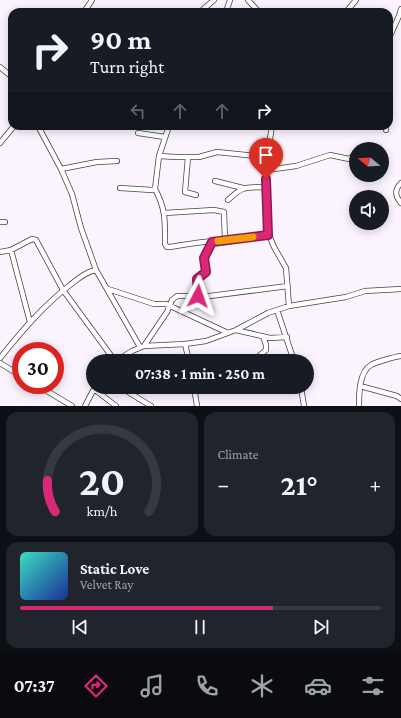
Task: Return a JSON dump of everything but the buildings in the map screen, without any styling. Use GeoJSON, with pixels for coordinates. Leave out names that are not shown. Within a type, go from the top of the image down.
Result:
{"type":"FeatureCollection","features":[{"type":"Feature","properties":{"kind":"street"},"geometry":{"type":"LineString","coordinates":[[205,8],[214,0]]}},
{"type":"Feature","properties":{"kind":"street"},"geometry":{"type":"LineString","coordinates":[[248,0],[255,8]]}},
{"type":"Feature","properties":{"kind":"street"},"geometry":{"type":"LineString","coordinates":[[349,8],[356,0]]}},
{"type":"Feature","properties":{"kind":"street"},"geometry":{"type":"LineString","coordinates":[[393,29],[401,10]]}},
{"type":"Feature","properties":{"kind":"street"},"geometry":{"type":"LineString","coordinates":[[0,67],[8,74]]}},
{"type":"Feature","properties":{"kind":"street"},"geometry":{"type":"LineString","coordinates":[[0,142],[10,130]]}},
{"type":"Feature","properties":{"kind":"street"},"geometry":{"type":"LineString","coordinates":[[40,130],[61,169],[72,194],[81,228],[96,270],[142,347]]}},
{"type":"Feature","properties":{"kind":"street"},"geometry":{"type":"LineString","coordinates":[[168,130],[159,156],[155,189],[161,200],[164,213],[165,244],[167,247],[268,235]]}},
{"type":"Feature","properties":{"kind":"street"},"geometry":{"type":"LineString","coordinates":[[271,130],[267,157],[266,187],[268,235],[286,268],[289,306]]}},
{"type":"Feature","properties":{"kind":"street"},"geometry":{"type":"LineString","coordinates":[[138,133],[165,137]]}},
{"type":"Feature","properties":{"kind":"street"},"geometry":{"type":"LineString","coordinates":[[159,156],[188,157],[217,152],[267,157]]}},
{"type":"Feature","properties":{"kind":"street"},"geometry":{"type":"LineString","coordinates":[[267,170],[296,166],[330,155],[349,160]]}},
{"type":"Feature","properties":{"kind":"street"},"geometry":{"type":"LineString","coordinates":[[188,157],[185,192],[196,195]]}},
{"type":"Feature","properties":{"kind":"street"},"geometry":{"type":"LineString","coordinates":[[61,169],[97,162],[117,161]]}},
{"type":"Feature","properties":{"kind":"street"},"geometry":{"type":"LineString","coordinates":[[215,181],[243,188],[266,187]]}},
{"type":"Feature","properties":{"kind":"street"},"geometry":{"type":"LineString","coordinates":[[401,183],[397,187],[396,191],[396,195],[401,203]]}},
{"type":"Feature","properties":{"kind":"street"},"geometry":{"type":"LineString","coordinates":[[120,188],[155,189]]}},
{"type":"Feature","properties":{"kind":"street"},"geometry":{"type":"LineString","coordinates":[[228,200],[243,188]]}},
{"type":"Feature","properties":{"kind":"street"},"geometry":{"type":"LineString","coordinates":[[164,213],[214,210],[224,212],[225,240]]}},
{"type":"Feature","properties":{"kind":"street"},"geometry":{"type":"LineString","coordinates":[[0,252],[11,250],[32,239],[36,240],[63,290],[111,354]]}},
{"type":"Feature","properties":{"kind":"street"},"geometry":{"type":"LineString","coordinates":[[198,296],[197,279],[206,272],[204,258],[212,242]]}},
{"type":"Feature","properties":{"kind":"street"},"geometry":{"type":"LineString","coordinates":[[11,250],[30,322]]}},
{"type":"Feature","properties":{"kind":"street"},"geometry":{"type":"LineString","coordinates":[[0,358],[30,322],[63,290],[83,275],[90,271],[96,270]]}},
{"type":"Feature","properties":{"kind":"street"},"geometry":{"type":"LineString","coordinates":[[142,347],[163,318],[172,300],[179,295],[198,296],[234,294],[288,286]]}},
{"type":"Feature","properties":{"kind":"street"},"geometry":{"type":"LineString","coordinates":[[126,354],[142,347],[206,341],[236,330],[268,313],[289,306],[346,297],[365,292],[401,289]]}},
{"type":"Feature","properties":{"kind":"street"},"geometry":{"type":"LineString","coordinates":[[108,290],[154,304],[163,303],[228,333]]}},
{"type":"Feature","properties":{"kind":"street"},"geometry":{"type":"LineString","coordinates":[[278,310],[292,354]]}},
{"type":"Feature","properties":{"kind":"street"},"geometry":{"type":"LineString","coordinates":[[236,330],[270,338],[287,337]]}},
{"type":"Feature","properties":{"kind":"street"},"geometry":{"type":"LineString","coordinates":[[261,354],[266,350],[263,336]]}},
{"type":"Feature","properties":{"kind":"street"},"geometry":{"type":"LineString","coordinates":[[186,344],[188,354]]}},
{"type":"Feature","properties":{"kind":"street"},"geometry":{"type":"LineString","coordinates":[[359,406],[360,386],[364,374],[371,365],[401,356]]}},
{"type":"Feature","properties":{"kind":"street"},"geometry":{"type":"LineString","coordinates":[[0,364],[12,371]]}},
{"type":"Feature","properties":{"kind":"street"},"geometry":{"type":"LineString","coordinates":[[360,386],[401,398]]}},
{"type":"Feature","properties":{"kind":"street"},"geometry":{"type":"LineString","coordinates":[[52,394],[72,406]]}},
{"type":"Feature","properties":{"kind":"street"},"geometry":{"type":"LineString","coordinates":[[85,406],[92,394]]}},
{"type":"Feature","properties":{"kind":"street"},"geometry":{"type":"LineString","coordinates":[[102,394],[116,406]]}},
{"type":"Feature","properties":{"kind":"street"},"geometry":{"type":"LineString","coordinates":[[131,394],[151,406]]}},
{"type":"Feature","properties":{"kind":"street"},"geometry":{"type":"LineString","coordinates":[[195,394],[197,406]]}},
{"type":"Feature","properties":{"kind":"street"},"geometry":{"type":"LineString","coordinates":[[302,394],[304,406]]}},
{"type":"Feature","properties":{"kind":"slow traffic"},"geometry":{"type":"LineString","coordinates":[[218,241],[253,237]]}},
{"type":"Feature","properties":{"kind":"route"},"geometry":{"type":"LineString","coordinates":[[198,296],[197,279],[206,272],[204,258],[212,242],[268,235],[266,179]]}}]}
